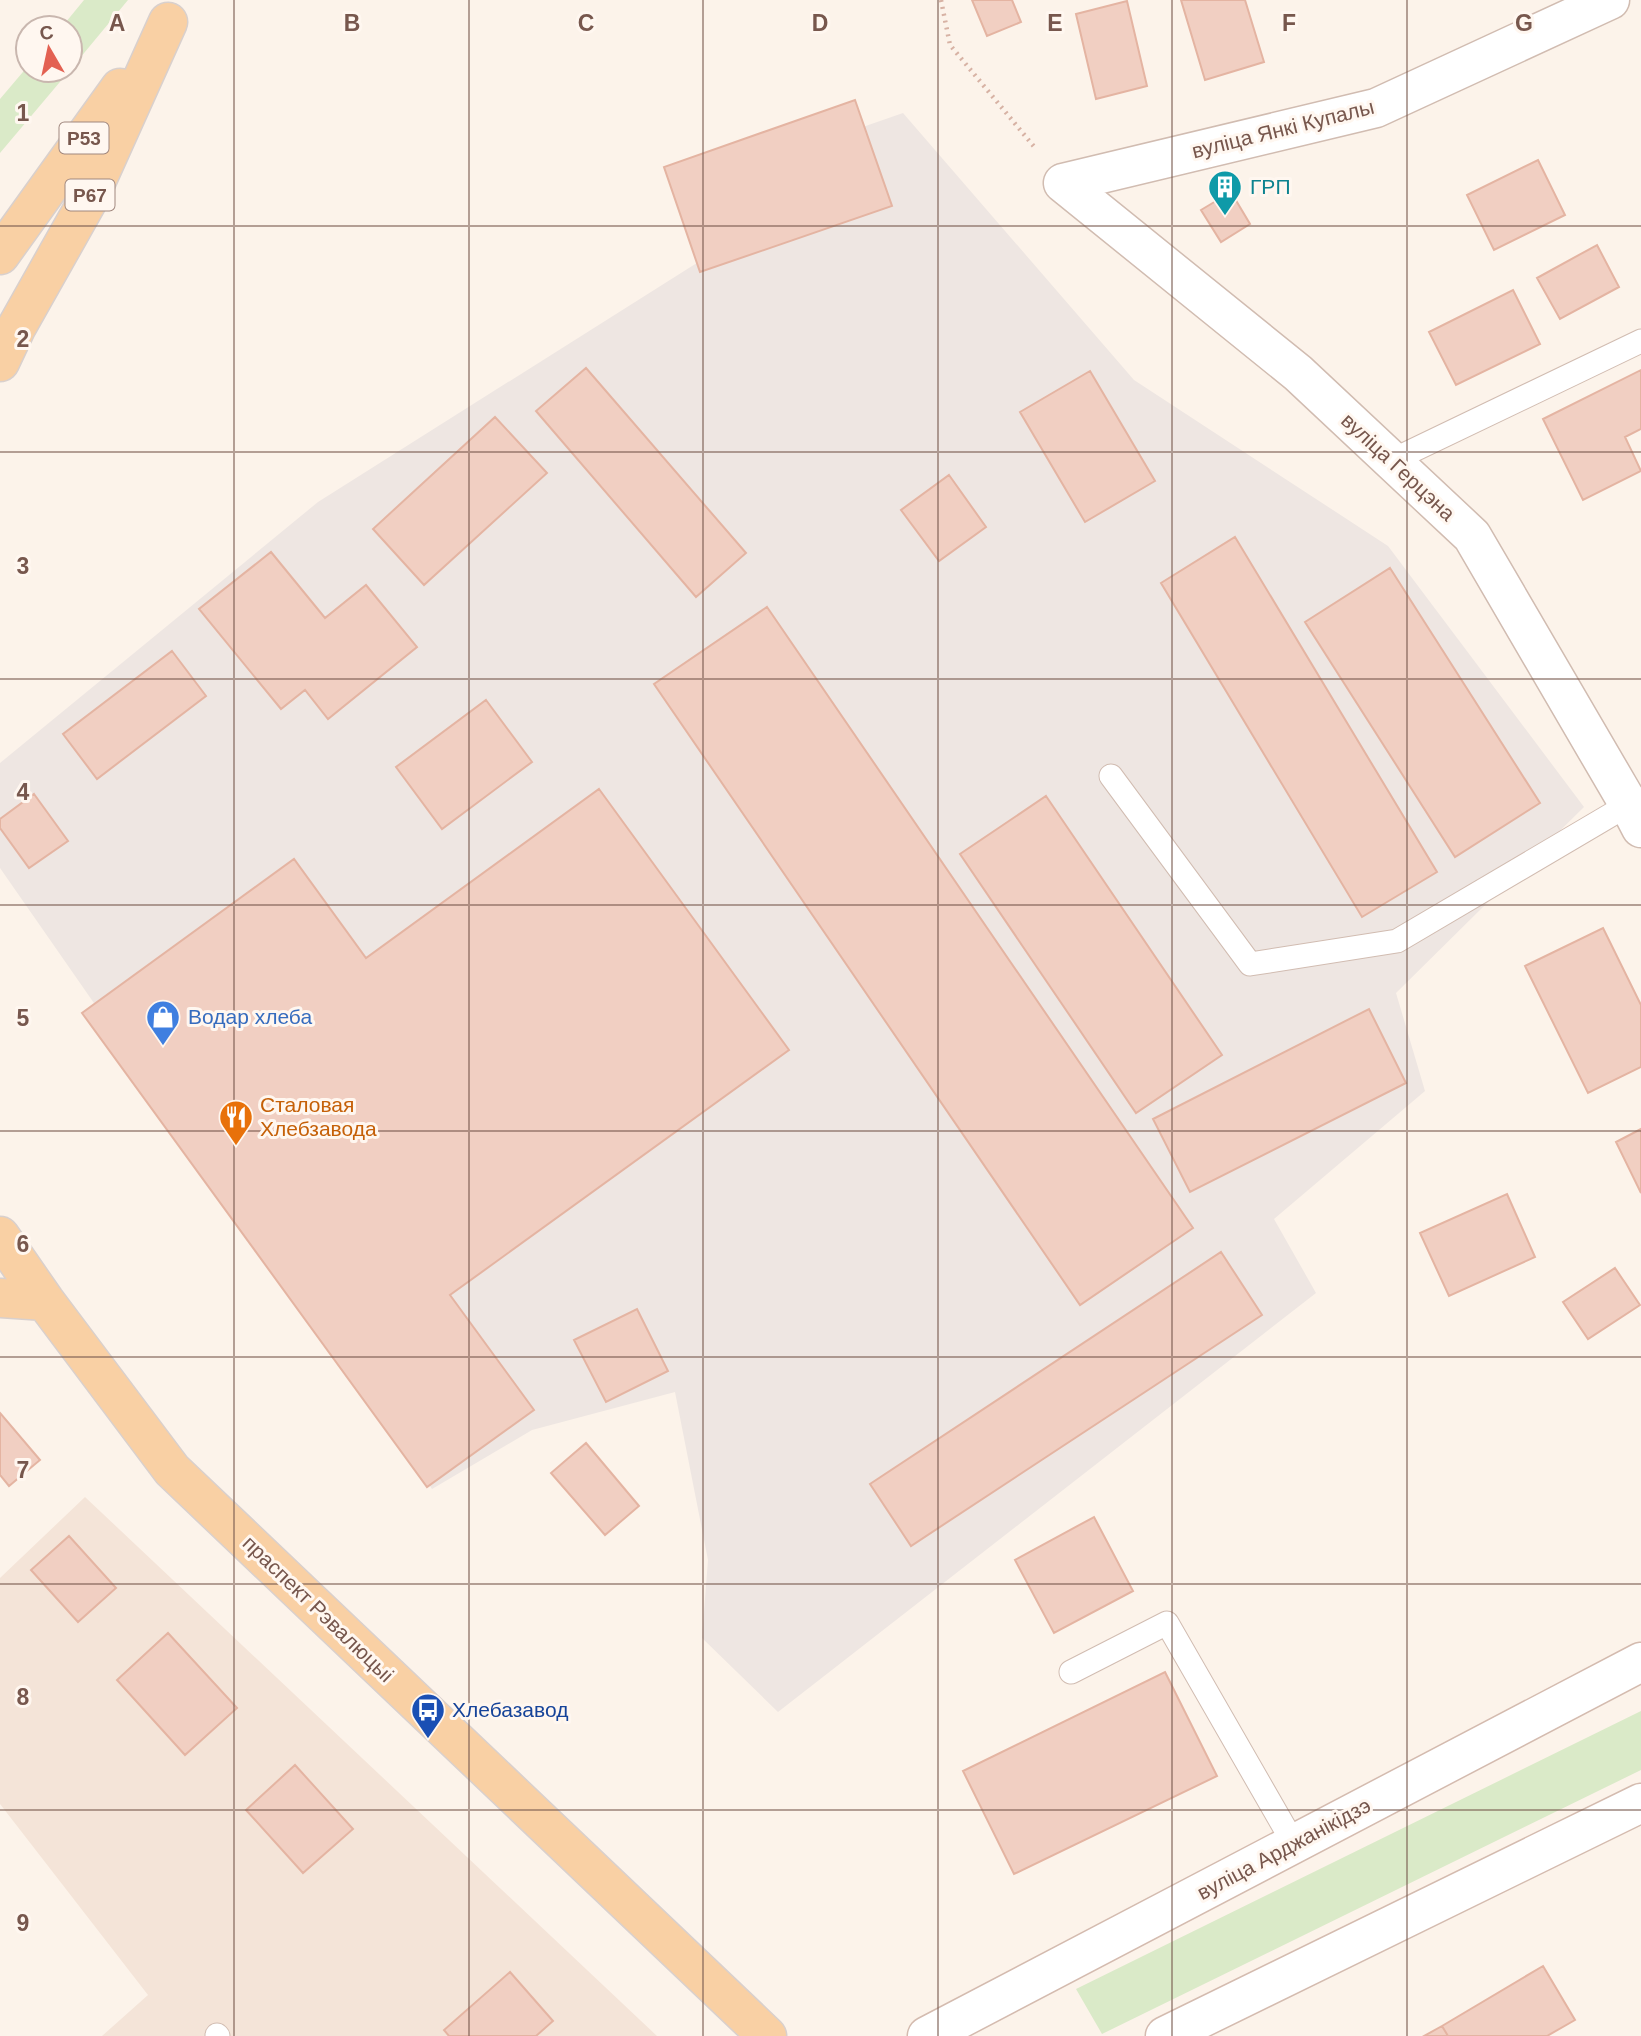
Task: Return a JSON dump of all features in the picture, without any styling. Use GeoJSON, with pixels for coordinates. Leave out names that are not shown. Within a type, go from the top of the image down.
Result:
{"type":"FeatureCollection","features":[{"type":"Feature","properties":{"kind":"main road","name":"Р53"},"geometry":{"type":"LineString","coordinates":[[0,255],[177,11]]}},
{"type":"Feature","properties":{"kind":"main road","name":"Р67"},"geometry":{"type":"LineString","coordinates":[[0,362],[16,328],[87,202],[177,11]]}},
{"type":"Feature","properties":{"kind":"main road","name":"праспект Рэвалюцыі"},"geometry":{"type":"LineString","coordinates":[[0,1236],[44,1301],[172,1470],[767,2036]]}},
{"type":"Feature","properties":{"kind":"main road"},"geometry":{"type":"LineString","coordinates":[[0,1298],[44,1301]]}},
{"type":"Feature","properties":{"kind":"street","name":"вуліца Янкі Купалы"},"geometry":{"type":"LineString","coordinates":[[1063,183],[1376,108],[1610,0]]}},
{"type":"Feature","properties":{"kind":"street","name":"вуліца Герцэна"},"geometry":{"type":"LineString","coordinates":[[1063,183],[1298,373],[1472,536],[1637,810]]}},
{"type":"Feature","properties":{"kind":"street","name":"вуліца Арджанікідзэ"},"geometry":{"type":"LineString","coordinates":[[927,2036],[1641,1662]]}},
{"type":"Feature","properties":{"kind":"street"},"geometry":{"type":"LineString","coordinates":[[1166,2036],[1641,1803]]}},
{"type":"Feature","properties":{"kind":"lane"},"geometry":{"type":"LineString","coordinates":[[1391,461],[1641,341]]}},
{"type":"Feature","properties":{"kind":"lane"},"geometry":{"type":"LineString","coordinates":[[1111,776],[1250,964],[1397,942],[1637,810]]}},
{"type":"Feature","properties":{"kind":"lane"},"geometry":{"type":"LineString","coordinates":[[1071,1672],[1167,1623],[1294,1844]]}},
{"type":"Feature","properties":{"kind":"path"},"geometry":{"type":"LineString","coordinates":[[941,0],[950,45],[1063,183]]}},
{"type":"Feature","properties":{"kind":"shaded area"},"geometry":{"type":"Polygon","coordinates":[[[903,113],[1134,380],[1388,546],[1584,807],[1396,993],[1425,1091],[1274,1219],[1316,1293],[778,1712],[702,1638],[708,1560],[675,1392],[532,1430],[432,1489],[0,868],[0,763],[318,502],[700,261],[857,129],[903,113]]]}},
{"type":"Feature","properties":{"kind":"shaded area"},"geometry":{"type":"Polygon","coordinates":[[[85,1497],[657,2036],[102,2036],[148,1995],[0,1804],[0,1578],[85,1497]]]}},
{"type":"Feature","properties":{"kind":"green space"},"geometry":{"type":"Polygon","coordinates":[[[84,0],[128,0],[84,53],[84,14],[72,14],[84,0]]]}},
{"type":"Feature","properties":{"kind":"green space"},"geometry":{"type":"Polygon","coordinates":[[[14,82],[58,84],[0,153],[0,99],[14,82]]]}},
{"type":"Feature","properties":{"kind":"green space"},"geometry":{"type":"Polygon","coordinates":[[[1641,1711],[1641,1770],[1102,2034],[1076,1989],[1641,1711]]]}},
{"type":"Feature","properties":{"kind":"building"},"geometry":{"type":"Polygon","coordinates":[[[972,0],[1012,0],[1021,22],[987,36],[972,0]]]}},
{"type":"Feature","properties":{"kind":"building"},"geometry":{"type":"Polygon","coordinates":[[[1181,0],[1245,0],[1264,62],[1205,80],[1181,0]]]}},
{"type":"Feature","properties":{"kind":"building"},"geometry":{"type":"Polygon","coordinates":[[[1127,1],[1147,86],[1096,99],[1076,14],[1127,1]]]}},
{"type":"Feature","properties":{"kind":"building"},"geometry":{"type":"Polygon","coordinates":[[[855,100],[892,206],[700,272],[664,167],[855,100]]]}},
{"type":"Feature","properties":{"kind":"building"},"geometry":{"type":"Polygon","coordinates":[[[1538,160],[1565,215],[1494,250],[1467,195],[1538,160]]]}},
{"type":"Feature","properties":{"kind":"building","name":"ГРП"},"geometry":{"type":"Polygon","coordinates":[[[1231,192],[1250,224],[1221,242],[1201,210],[1231,192]]]}},
{"type":"Feature","properties":{"kind":"building"},"geometry":{"type":"Polygon","coordinates":[[[1597,245],[1619,287],[1560,319],[1537,278],[1597,245]]]}},
{"type":"Feature","properties":{"kind":"building"},"geometry":{"type":"Polygon","coordinates":[[[1513,290],[1540,344],[1456,385],[1429,332],[1513,290]]]}},
{"type":"Feature","properties":{"kind":"building"},"geometry":{"type":"Polygon","coordinates":[[[586,368],[746,553],[696,597],[536,411],[586,368]]]}},
{"type":"Feature","properties":{"kind":"building"},"geometry":{"type":"Polygon","coordinates":[[[1641,370],[1641,429],[1625,437],[1641,471],[1583,500],[1543,419],[1641,370]]]}},
{"type":"Feature","properties":{"kind":"building"},"geometry":{"type":"Polygon","coordinates":[[[1090,371],[1155,481],[1085,522],[1020,412],[1090,371]]]}},
{"type":"Feature","properties":{"kind":"building"},"geometry":{"type":"Polygon","coordinates":[[[495,417],[547,473],[424,585],[373,529],[495,417]]]}},
{"type":"Feature","properties":{"kind":"building"},"geometry":{"type":"Polygon","coordinates":[[[949,475],[986,527],[939,561],[901,510],[949,475]]]}},
{"type":"Feature","properties":{"kind":"building"},"geometry":{"type":"Polygon","coordinates":[[[1235,537],[1437,872],[1362,917],[1161,583],[1235,537]]]}},
{"type":"Feature","properties":{"kind":"building"},"geometry":{"type":"Polygon","coordinates":[[[271,552],[325,618],[366,585],[417,647],[328,719],[305,690],[281,709],[199,609],[271,552]]]}},
{"type":"Feature","properties":{"kind":"building"},"geometry":{"type":"Polygon","coordinates":[[[1390,568],[1540,803],[1455,857],[1305,622],[1390,568]]]}},
{"type":"Feature","properties":{"kind":"building"},"geometry":{"type":"Polygon","coordinates":[[[767,607],[1193,1228],[1080,1305],[654,684],[767,607]]]}},
{"type":"Feature","properties":{"kind":"building"},"geometry":{"type":"Polygon","coordinates":[[[172,651],[206,696],[97,779],[63,734],[172,651]]]}},
{"type":"Feature","properties":{"kind":"building"},"geometry":{"type":"Polygon","coordinates":[[[486,700],[532,762],[442,829],[396,767],[486,700]]]}},
{"type":"Feature","properties":{"kind":"building"},"geometry":{"type":"Polygon","coordinates":[[[599,789],[789,1050],[450,1295],[534,1410],[427,1487],[82,1013],[294,859],[366,958],[599,789]]]}},
{"type":"Feature","properties":{"kind":"building"},"geometry":{"type":"Polygon","coordinates":[[[34,794],[68,841],[29,868],[0,828],[0,819],[34,794]]]}},
{"type":"Feature","properties":{"kind":"building"},"geometry":{"type":"Polygon","coordinates":[[[1046,796],[1222,1055],[1136,1113],[960,854],[1046,796]]]}},
{"type":"Feature","properties":{"kind":"building"},"geometry":{"type":"Polygon","coordinates":[[[1603,928],[1641,1005],[1641,1067],[1588,1093],[1525,966],[1603,928]]]}},
{"type":"Feature","properties":{"kind":"building"},"geometry":{"type":"Polygon","coordinates":[[[1369,1009],[1406,1083],[1190,1192],[1153,1119],[1369,1009]]]}},
{"type":"Feature","properties":{"kind":"building"},"geometry":{"type":"Polygon","coordinates":[[[1641,1129],[1641,1193],[1616,1142],[1641,1129]]]}},
{"type":"Feature","properties":{"kind":"building"},"geometry":{"type":"Polygon","coordinates":[[[1507,1194],[1535,1257],[1449,1296],[1420,1233],[1507,1194]]]}},
{"type":"Feature","properties":{"kind":"building"},"geometry":{"type":"Polygon","coordinates":[[[1221,1252],[1262,1315],[911,1546],[870,1484],[1221,1252]]]}},
{"type":"Feature","properties":{"kind":"building"},"geometry":{"type":"Polygon","coordinates":[[[1615,1268],[1640,1305],[1588,1339],[1563,1302],[1615,1268]]]}},
{"type":"Feature","properties":{"kind":"building"},"geometry":{"type":"Polygon","coordinates":[[[637,1309],[668,1371],[606,1402],[574,1340],[637,1309]]]}},
{"type":"Feature","properties":{"kind":"building"},"geometry":{"type":"Polygon","coordinates":[[[0,1413],[40,1460],[9,1486],[0,1475],[0,1413]]]}},
{"type":"Feature","properties":{"kind":"building"},"geometry":{"type":"Polygon","coordinates":[[[586,1443],[639,1506],[605,1535],[551,1473],[586,1443]]]}},
{"type":"Feature","properties":{"kind":"building"},"geometry":{"type":"Polygon","coordinates":[[[1094,1517],[1133,1591],[1054,1633],[1015,1560],[1094,1517]]]}},
{"type":"Feature","properties":{"kind":"building"},"geometry":{"type":"Polygon","coordinates":[[[69,1536],[116,1588],[78,1622],[31,1570],[69,1536]]]}},
{"type":"Feature","properties":{"kind":"building"},"geometry":{"type":"Polygon","coordinates":[[[168,1633],[237,1708],[185,1755],[117,1680],[168,1633]]]}},
{"type":"Feature","properties":{"kind":"building"},"geometry":{"type":"Polygon","coordinates":[[[1165,1672],[1217,1776],[1014,1874],[963,1771],[1165,1672]]]}},
{"type":"Feature","properties":{"kind":"building"},"geometry":{"type":"Polygon","coordinates":[[[295,1765],[353,1829],[303,1873],[246,1810],[295,1765]]]}},
{"type":"Feature","properties":{"kind":"building"},"geometry":{"type":"Polygon","coordinates":[[[1543,1966],[1575,2020],[1547,2036],[1448,2036],[1442,2026],[1543,1966]]]}},
{"type":"Feature","properties":{"kind":"building"},"geometry":{"type":"Polygon","coordinates":[[[510,1972],[553,2021],[536,2036],[449,2036],[444,2030],[510,1972]]]}},
{"type":"Feature","properties":{"kind":"building"},"geometry":{"type":"Polygon","coordinates":[[[1442,2026],[1448,2036],[1424,2036],[1442,2026]]]}},
{"type":"Feature","properties":{"kind":"place","name":"ГРП"},"geometry":{"type":"Point","coordinates":[1225,217]}},
{"type":"Feature","properties":{"kind":"place","name":"Водар хлеба"},"geometry":{"type":"Point","coordinates":[163,1047]}},
{"type":"Feature","properties":{"kind":"place","name":"Сталовая Хлебзавода"},"geometry":{"type":"Point","coordinates":[236,1147]}},
{"type":"Feature","properties":{"kind":"place","name":"Хлебазавод"},"geometry":{"type":"Point","coordinates":[428,1740]}}]}
